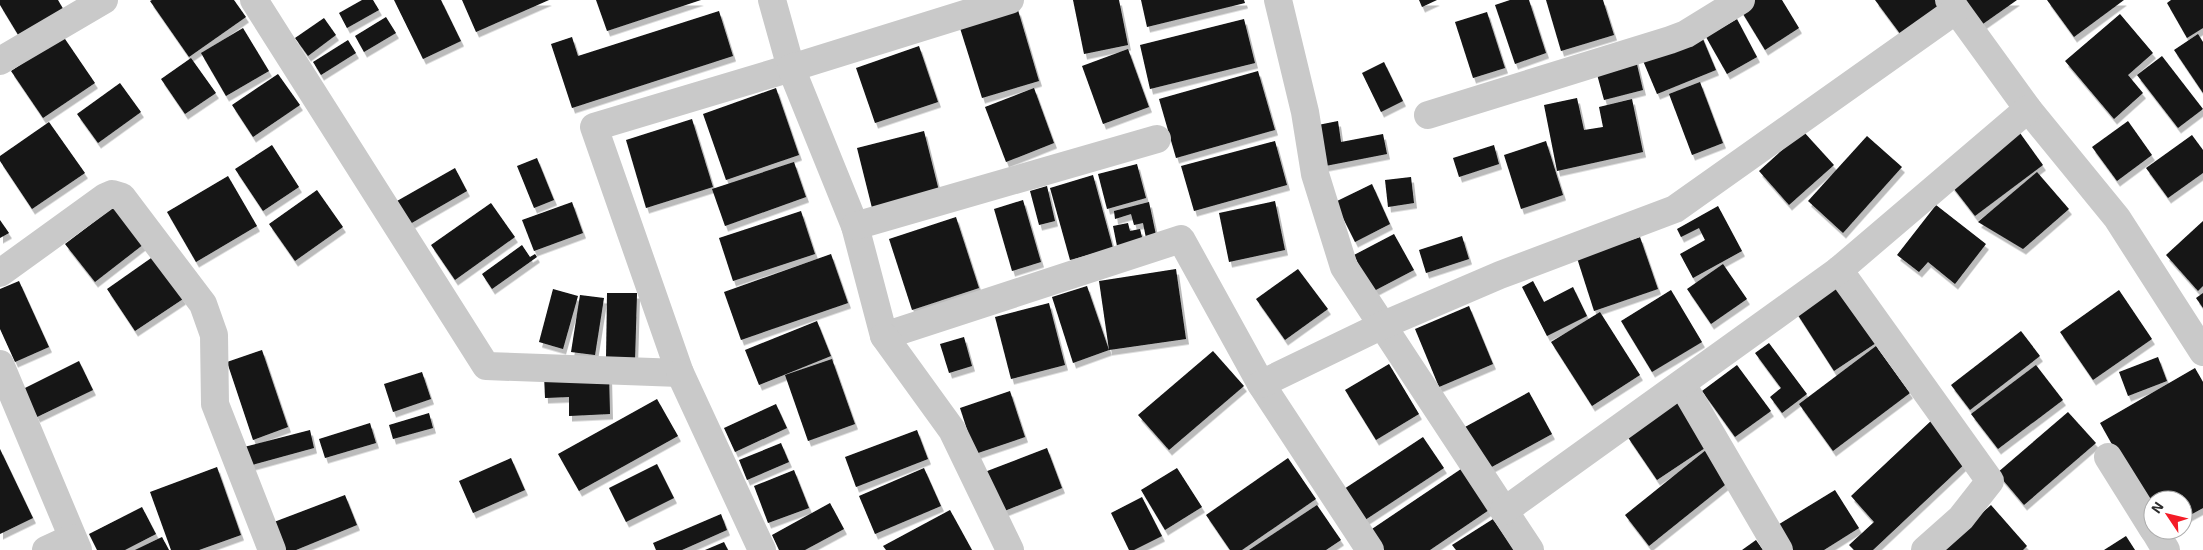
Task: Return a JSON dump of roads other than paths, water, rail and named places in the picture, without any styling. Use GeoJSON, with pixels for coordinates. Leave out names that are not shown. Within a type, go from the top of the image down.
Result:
{"type":"FeatureCollection","features":[{"type":"Feature","properties":{"kind":"street"},"geometry":{"type":"LineString","coordinates":[[0,61],[104,0]]}},
{"type":"Feature","properties":{"kind":"street"},"geometry":{"type":"LineString","coordinates":[[254,0],[486,366],[680,373]]}},
{"type":"Feature","properties":{"kind":"street"},"geometry":{"type":"LineString","coordinates":[[772,0],[791,68],[855,226],[884,336],[952,430],[1010,550]]}},
{"type":"Feature","properties":{"kind":"street"},"geometry":{"type":"LineString","coordinates":[[762,550],[680,373],[594,127],[1010,0]]}},
{"type":"Feature","properties":{"kind":"street"},"geometry":{"type":"LineString","coordinates":[[1278,0],[1305,112],[1315,174],[1344,266],[1381,326],[1530,550]]}},
{"type":"Feature","properties":{"kind":"street"},"geometry":{"type":"LineString","coordinates":[[1428,115],[1670,40],[1686,34],[1741,0]]}},
{"type":"Feature","properties":{"kind":"street"},"geometry":{"type":"LineString","coordinates":[[1261,384],[1381,326],[1500,275],[1675,209],[1953,5],[2028,109],[2117,218],[2203,352]]}},
{"type":"Feature","properties":{"kind":"street"},"geometry":{"type":"LineString","coordinates":[[1504,511],[1839,270],[2028,109]]}},
{"type":"Feature","properties":{"kind":"street"},"geometry":{"type":"LineString","coordinates":[[855,226],[1157,139]]}},
{"type":"Feature","properties":{"kind":"street"},"geometry":{"type":"LineString","coordinates":[[0,273],[105,197],[112,194],[122,197],[203,304],[214,335],[215,404],[272,550]]}},
{"type":"Feature","properties":{"kind":"street"},"geometry":{"type":"LineString","coordinates":[[884,336],[1181,239],[1261,384],[1370,550]]}},
{"type":"Feature","properties":{"kind":"street"},"geometry":{"type":"LineString","coordinates":[[1839,270],[1990,481],[1961,518],[1925,550]]}},
{"type":"Feature","properties":{"kind":"street"},"geometry":{"type":"LineString","coordinates":[[0,364],[75,544],[46,550]]}},
{"type":"Feature","properties":{"kind":"street"},"geometry":{"type":"LineString","coordinates":[[1682,384],[1779,550]]}},
{"type":"Feature","properties":{"kind":"street"},"geometry":{"type":"LineString","coordinates":[[2108,457],[2143,513]]}}]}
